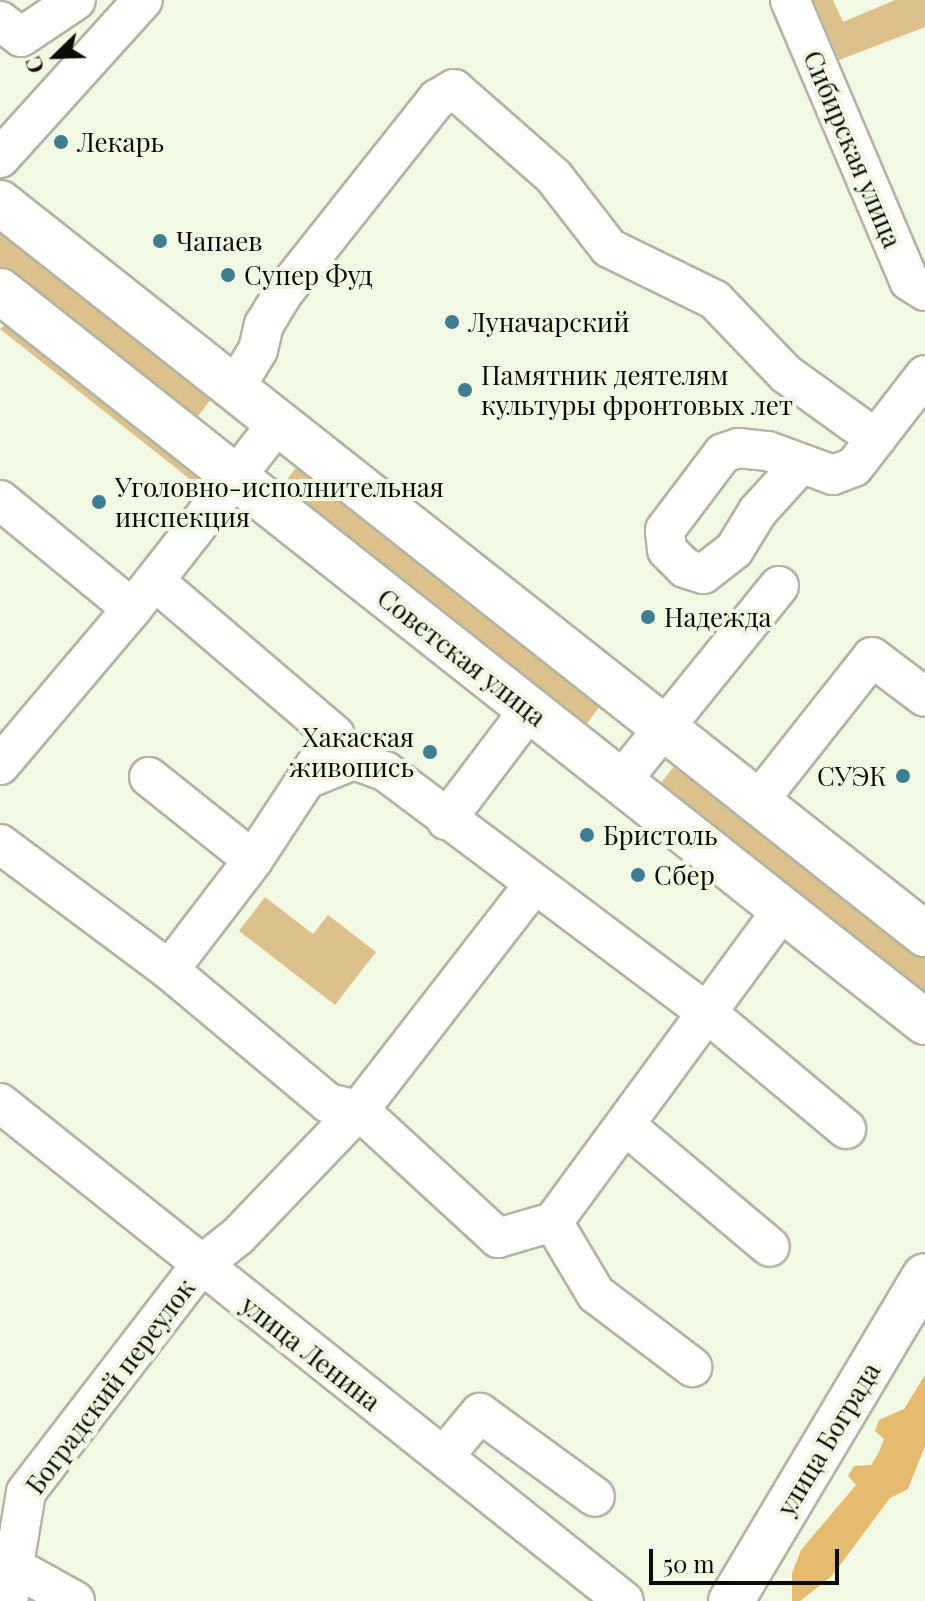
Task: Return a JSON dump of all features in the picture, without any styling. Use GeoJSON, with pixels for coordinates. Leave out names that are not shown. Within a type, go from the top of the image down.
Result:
{"type":"FeatureCollection","features":[{"type":"Feature","properties":{"kind":"main road"},"geometry":{"type":"LineString","coordinates":[[0,203],[277,424],[667,725],[925,934]]}},
{"type":"Feature","properties":{"kind":"main road","name":"Советская улица"},"geometry":{"type":"LineString","coordinates":[[2,297],[925,1022]]}},
{"type":"Feature","properties":{"kind":"main road","name":"улица Бограда"},"geometry":{"type":"LineString","coordinates":[[731,1601],[925,1276]]}},
{"type":"Feature","properties":{"kind":"street"},"geometry":{"type":"LineString","coordinates":[[0,21],[21,37],[76,0]]}},
{"type":"Feature","properties":{"kind":"street"},"geometry":{"type":"LineString","coordinates":[[0,158],[143,0]]}},
{"type":"Feature","properties":{"kind":"street","name":"Сибирская улица"},"geometry":{"type":"LineString","coordinates":[[790,0],[909,281],[925,291]]}},
{"type":"Feature","properties":{"kind":"street"},"geometry":{"type":"LineString","coordinates":[[234,389],[258,350],[264,325],[284,292],[437,99],[454,89],[554,177],[609,248],[715,300],[786,374],[876,439]]}},
{"type":"Feature","properties":{"kind":"street"},"geometry":{"type":"LineString","coordinates":[[799,466],[833,475],[854,467],[876,439],[919,395]]}},
{"type":"Feature","properties":{"kind":"street"},"geometry":{"type":"LineString","coordinates":[[0,765],[144,595],[277,424]]}},
{"type":"Feature","properties":{"kind":"street"},"geometry":{"type":"LineString","coordinates":[[0,500],[144,595],[335,735],[253,860],[169,970]]}},
{"type":"Feature","properties":{"kind":"street"},"geometry":{"type":"LineString","coordinates":[[621,781],[779,586]]}},
{"type":"Feature","properties":{"kind":"street"},"geometry":{"type":"LineString","coordinates":[[759,800],[872,657],[925,697]]}},
{"type":"Feature","properties":{"kind":"street"},"geometry":{"type":"LineString","coordinates":[[446,820],[530,709]]}},
{"type":"Feature","properties":{"kind":"street"},"geometry":{"type":"LineString","coordinates":[[309,778],[354,760],[385,771],[533,886],[705,1011],[846,1129]]}},
{"type":"Feature","properties":{"kind":"street"},"geometry":{"type":"LineString","coordinates":[[149,777],[253,860]]}},
{"type":"Feature","properties":{"kind":"street"},"geometry":{"type":"LineString","coordinates":[[0,844],[169,970],[328,1103],[359,1110],[498,1238],[553,1222],[705,1011],[783,909]]}},
{"type":"Feature","properties":{"kind":"street","name":"Боградский переулок"},"geometry":{"type":"LineString","coordinates":[[8,1577],[26,1492],[200,1266],[238,1236],[359,1110],[533,886]]}},
{"type":"Feature","properties":{"kind":"street","name":"улица Ленина"},"geometry":{"type":"LineString","coordinates":[[0,1103],[200,1266],[624,1601]]}},
{"type":"Feature","properties":{"kind":"street"},"geometry":{"type":"LineString","coordinates":[[625,1125],[770,1247]]}},
{"type":"Feature","properties":{"kind":"street"},"geometry":{"type":"LineString","coordinates":[[553,1222],[596,1294],[692,1367]]}},
{"type":"Feature","properties":{"kind":"street"},"geometry":{"type":"LineString","coordinates":[[444,1456],[480,1413],[595,1497]]}},
{"type":"Feature","properties":{"kind":"street"},"geometry":{"type":"LineString","coordinates":[[8,1577],[75,1601]]}},
{"type":"Feature","properties":{"kind":"shaded area"},"geometry":{"type":"Polygon","coordinates":[[[813,0],[833,0],[843,22],[895,0],[925,0],[925,27],[839,60],[813,0]]]}},
{"type":"Feature","properties":{"kind":"shaded area"},"geometry":{"type":"Polygon","coordinates":[[[0,225],[215,394],[192,424],[0,274],[0,225]]]}},
{"type":"Feature","properties":{"kind":"shaded area"},"geometry":{"type":"Polygon","coordinates":[[[11,320],[207,482],[205,491],[0,329],[11,320]]]}},
{"type":"Feature","properties":{"kind":"shaded area"},"geometry":{"type":"Polygon","coordinates":[[[301,461],[606,698],[582,730],[276,494],[301,461]]]}},
{"type":"Feature","properties":{"kind":"shaded area"},"geometry":{"type":"Polygon","coordinates":[[[682,756],[925,953],[925,1006],[657,788],[682,756]]]}},
{"type":"Feature","properties":{"kind":"shaded area"},"geometry":{"type":"Polygon","coordinates":[[[265,897],[313,934],[328,915],[376,952],[335,1005],[239,931],[265,897]]]}},
{"type":"Feature","properties":{"kind":"shaded area"},"geometry":{"type":"Polygon","coordinates":[[[925,1375],[925,1446],[908,1489],[890,1498],[832,1576],[800,1601],[792,1601],[792,1573],[801,1550],[856,1485],[848,1476],[854,1466],[871,1465],[878,1454],[884,1439],[875,1431],[879,1420],[904,1409],[925,1375]]]}},
{"type":"Feature","properties":{"kind":"place","name":"Лекарь"},"geometry":{"type":"Point","coordinates":[61,142]}},
{"type":"Feature","properties":{"kind":"place","name":"Чапаев"},"geometry":{"type":"Point","coordinates":[160,241]}},
{"type":"Feature","properties":{"kind":"place","name":"Супер Фуд"},"geometry":{"type":"Point","coordinates":[228,275]}},
{"type":"Feature","properties":{"kind":"place","name":"Луначарский"},"geometry":{"type":"Point","coordinates":[452,322]}},
{"type":"Feature","properties":{"kind":"place","name":"Памятник деятелям культуры фронтовых лет"},"geometry":{"type":"Point","coordinates":[465,390]}},
{"type":"Feature","properties":{"kind":"place","name":"Уголовно-исполнительная инспекция"},"geometry":{"type":"Point","coordinates":[99,502]}},
{"type":"Feature","properties":{"kind":"place","name":"Надежда"},"geometry":{"type":"Point","coordinates":[648,617]}},
{"type":"Feature","properties":{"kind":"place","name":"Хакаская живопись"},"geometry":{"type":"Point","coordinates":[430,752]}},
{"type":"Feature","properties":{"kind":"place","name":"СУЭК"},"geometry":{"type":"Point","coordinates":[903,776]}},
{"type":"Feature","properties":{"kind":"place","name":"Бристоль"},"geometry":{"type":"Point","coordinates":[587,835]}},
{"type":"Feature","properties":{"kind":"place","name":"Сбер"},"geometry":{"type":"Point","coordinates":[638,875]}}]}
